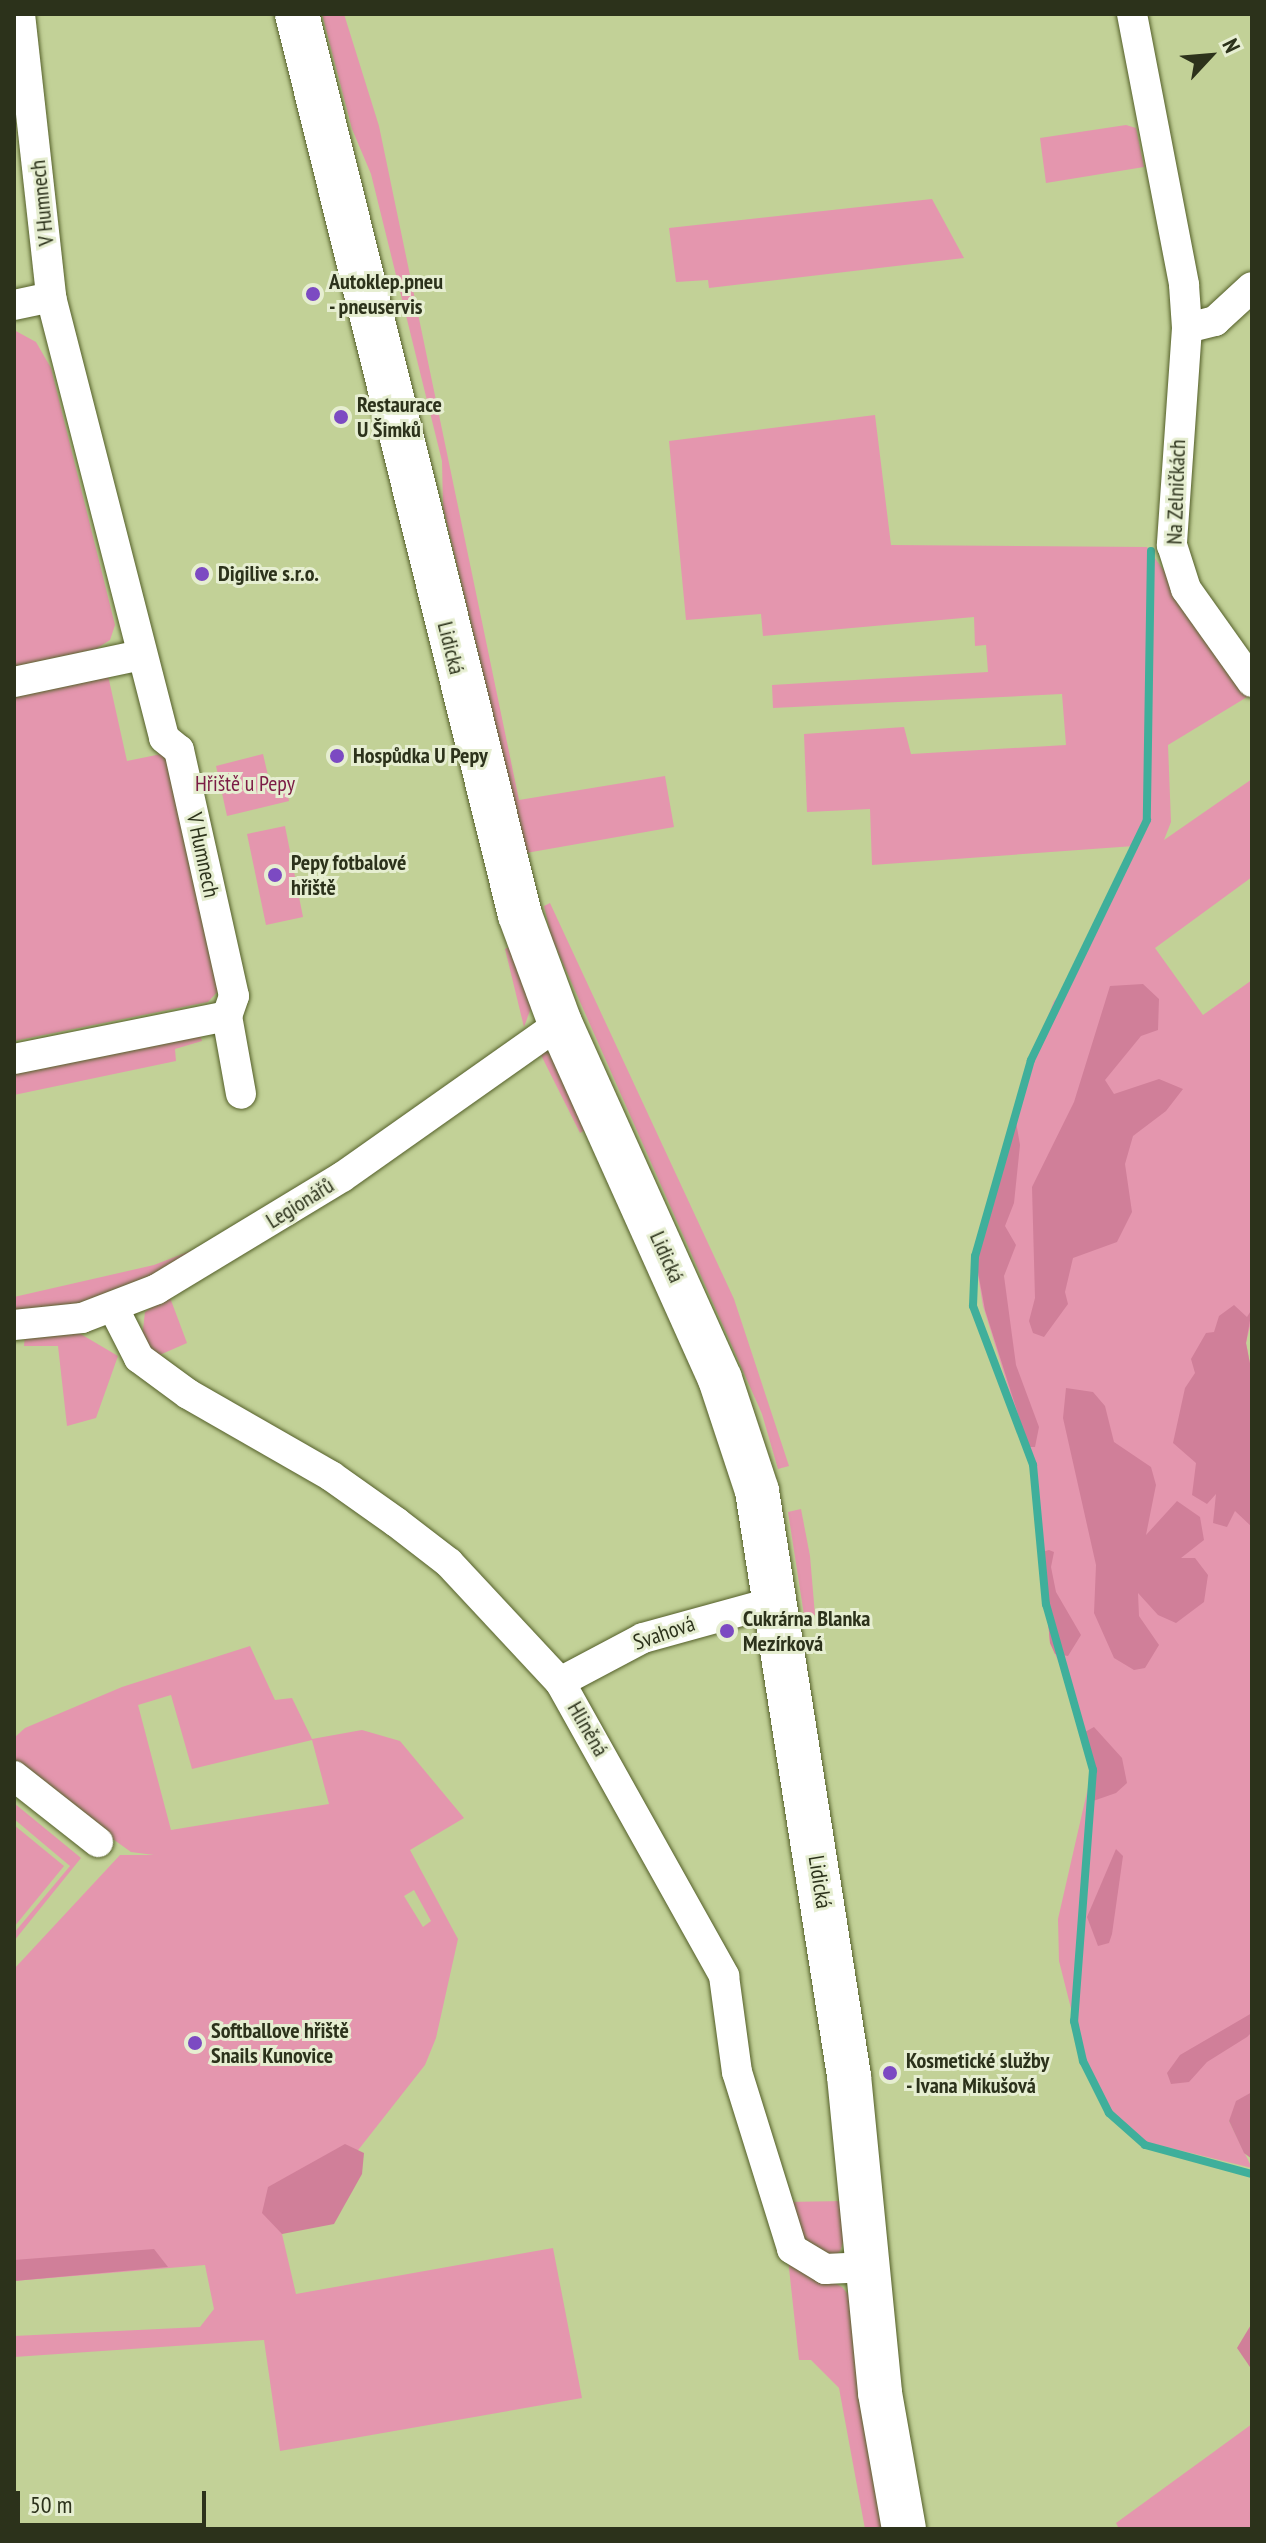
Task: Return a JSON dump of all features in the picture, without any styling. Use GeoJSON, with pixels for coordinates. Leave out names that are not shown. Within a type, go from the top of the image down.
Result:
{"type":"FeatureCollection","features":[{"type":"Feature","properties":{"kind":"main road","name":"Lidická"},"geometry":{"type":"LineString","coordinates":[[297,14],[508,876],[560,1023],[720,1379],[757,1491],[777,1601],[849,2076],[884,2427],[904,2529]]}},
{"type":"Feature","properties":{"kind":"street","name":"V Humnech"},"geometry":{"type":"LineString","coordinates":[[20,14],[51,297],[164,738],[179,750],[234,996],[227,1016],[241,1094]]}},
{"type":"Feature","properties":{"kind":"street","name":"Na Zelničkách"},"geometry":{"type":"LineString","coordinates":[[1132,14],[1178,240],[1187,328],[1172,545],[1186,589],[1252,682]]}},
{"type":"Feature","properties":{"kind":"street"},"geometry":{"type":"LineString","coordinates":[[1187,328],[1215,321],[1252,287]]}},
{"type":"Feature","properties":{"kind":"street"},"geometry":{"type":"LineString","coordinates":[[14,305],[51,297]]}},
{"type":"Feature","properties":{"kind":"street"},"geometry":{"type":"LineString","coordinates":[[14,682],[141,655]]}},
{"type":"Feature","properties":{"kind":"street"},"geometry":{"type":"LineString","coordinates":[[14,1059],[227,1016]]}},
{"type":"Feature","properties":{"kind":"street","name":"Legionářů"},"geometry":{"type":"LineString","coordinates":[[14,1325],[67,1321],[114,1309],[221,1253],[342,1177],[560,1023]]}},
{"type":"Feature","properties":{"kind":"street","name":"Hliněná"},"geometry":{"type":"LineString","coordinates":[[114,1309],[139,1358],[188,1394],[331,1476],[396,1522],[449,1563],[560,1682],[724,1976],[740,2084],[792,2249],[825,2269],[868,2267]]}},
{"type":"Feature","properties":{"kind":"street","name":"Svahová"},"geometry":{"type":"LineString","coordinates":[[560,1682],[643,1638],[777,1601]]}},
{"type":"Feature","properties":{"kind":"street"},"geometry":{"type":"LineString","coordinates":[[14,1776],[98,1842]]}},
{"type":"Feature","properties":{"kind":"green space"},"geometry":{"type":"Polygon","coordinates":[[[322,14],[344,14],[379,126],[519,800],[665,776],[674,827],[526,853],[443,507],[442,461],[371,174],[352,129],[322,14]]]}},
{"type":"Feature","properties":{"kind":"green space"},"geometry":{"type":"Polygon","coordinates":[[[1126,125],[1136,128],[1144,167],[1046,183],[1040,138],[1126,125]]]}},
{"type":"Feature","properties":{"kind":"green space"},"geometry":{"type":"Polygon","coordinates":[[[932,199],[964,258],[709,288],[708,280],[676,282],[669,228],[932,199]]]}},
{"type":"Feature","properties":{"kind":"green space"},"geometry":{"type":"Polygon","coordinates":[[[14,330],[36,342],[51,368],[115,625],[110,640],[96,649],[14,667],[14,330]]]}},
{"type":"Feature","properties":{"kind":"green space"},"geometry":{"type":"Polygon","coordinates":[[[875,415],[891,545],[1147,547],[1252,694],[1168,745],[1171,822],[1164,840],[1252,779],[1252,877],[1155,948],[1203,1015],[1252,980],[1252,1318],[1246,1343],[1252,1374],[1252,2093],[1229,2121],[1252,2168],[1138,2140],[1112,2117],[1085,2064],[1059,1961],[1058,1919],[1092,1770],[1079,1707],[1050,1643],[1033,1467],[983,1306],[975,1257],[1031,1060],[1054,1001],[1072,982],[1134,846],[872,865],[870,809],[807,812],[804,734],[904,727],[911,754],[1066,745],[1062,694],[773,708],[772,685],[988,672],[986,645],[975,646],[974,617],[763,636],[761,614],[686,620],[669,441],[875,415]]]}},
{"type":"Feature","properties":{"kind":"green space"},"geometry":{"type":"Polygon","coordinates":[[[107,671],[127,761],[171,752],[219,990],[208,1002],[14,1041],[14,689],[107,671]]]}},
{"type":"Feature","properties":{"kind":"green space","name":"Hřiště u Pepy"},"geometry":{"type":"Polygon","coordinates":[[[263,754],[270,784],[285,781],[289,801],[227,816],[216,766],[263,754]]]}},
{"type":"Feature","properties":{"kind":"green space","name":"Pepy fotbalové hřiště"},"geometry":{"type":"Polygon","coordinates":[[[285,826],[303,917],[266,925],[247,834],[285,826]]]}},
{"type":"Feature","properties":{"kind":"green space"},"geometry":{"type":"Polygon","coordinates":[[[550,903],[734,1299],[789,1466],[778,1469],[762,1414],[551,936],[544,906],[550,903]]]}},
{"type":"Feature","properties":{"kind":"green space"},"geometry":{"type":"Polygon","coordinates":[[[509,947],[532,1005],[524,1027],[505,949],[509,947]]]}},
{"type":"Feature","properties":{"kind":"green space"},"geometry":{"type":"Polygon","coordinates":[[[199,1033],[202,1041],[175,1049],[176,1061],[14,1095],[14,1065],[199,1033]]]}},
{"type":"Feature","properties":{"kind":"green space"},"geometry":{"type":"Polygon","coordinates":[[[551,1050],[590,1127],[580,1133],[539,1051],[551,1050]]]}},
{"type":"Feature","properties":{"kind":"green space"},"geometry":{"type":"Polygon","coordinates":[[[208,1244],[110,1299],[14,1313],[14,1297],[154,1265],[208,1244]]]}},
{"type":"Feature","properties":{"kind":"green space"},"geometry":{"type":"Polygon","coordinates":[[[169,1295],[187,1343],[155,1357],[142,1338],[145,1312],[169,1295]]]}},
{"type":"Feature","properties":{"kind":"green space"},"geometry":{"type":"Polygon","coordinates":[[[25,1333],[79,1333],[118,1356],[96,1418],[67,1426],[58,1346],[24,1346],[25,1333]]]}},
{"type":"Feature","properties":{"kind":"green space"},"geometry":{"type":"Polygon","coordinates":[[[801,1509],[810,1556],[815,1615],[804,1615],[788,1512],[801,1509]]]}},
{"type":"Feature","properties":{"kind":"green space"},"geometry":{"type":"Polygon","coordinates":[[[250,1646],[275,1700],[292,1698],[312,1739],[362,1730],[400,1741],[464,1818],[410,1850],[458,1939],[436,2038],[425,2065],[311,2210],[282,2234],[296,2294],[553,2248],[582,2398],[280,2451],[264,2340],[14,2357],[14,2336],[200,2327],[214,2309],[205,2265],[14,2281],[14,1969],[120,1855],[154,1855],[131,1852],[14,1768],[14,1738],[25,1728],[122,1687],[250,1646]],[[171,1695],[138,1705],[171,1830],[329,1804],[312,1740],[192,1769],[171,1695]],[[414,1890],[404,1896],[423,1927],[431,1921],[414,1890]]]}},
{"type":"Feature","properties":{"kind":"green space"},"geometry":{"type":"Polygon","coordinates":[[[14,1803],[81,1858],[14,1941],[14,1933],[70,1866],[14,1819],[14,1803]]]}},
{"type":"Feature","properties":{"kind":"green space"},"geometry":{"type":"Polygon","coordinates":[[[14,1825],[64,1866],[14,1927],[14,1825]]]}},
{"type":"Feature","properties":{"kind":"green space"},"geometry":{"type":"Polygon","coordinates":[[[845,2201],[846,2234],[840,2251],[832,2259],[809,2251],[785,2202],[845,2201]]]}},
{"type":"Feature","properties":{"kind":"green space"},"geometry":{"type":"Polygon","coordinates":[[[788,2259],[842,2287],[855,2303],[889,2529],[865,2529],[839,2388],[811,2360],[799,2360],[788,2259]]]}},
{"type":"Feature","properties":{"kind":"green space"},"geometry":{"type":"Polygon","coordinates":[[[1252,2424],[1252,2529],[1119,2529],[1116,2523],[1252,2424]]]}},
{"type":"Feature","properties":{"kind":"shaded area"},"geometry":{"type":"Polygon","coordinates":[[[1143,984],[1159,999],[1158,1030],[1141,1036],[1105,1080],[1114,1094],[1159,1079],[1183,1089],[1166,1111],[1133,1136],[1125,1164],[1132,1212],[1117,1242],[1073,1258],[1065,1292],[1068,1304],[1044,1337],[1033,1333],[1029,1321],[1035,1298],[1032,1187],[1074,1102],[1110,986],[1143,984]]]}},
{"type":"Feature","properties":{"kind":"shaded area"},"geometry":{"type":"Polygon","coordinates":[[[1015,1116],[1020,1145],[1014,1203],[1005,1226],[1016,1245],[1004,1276],[1016,1365],[1039,1427],[1035,1447],[1029,1447],[985,1310],[975,1256],[1015,1116]]]}},
{"type":"Feature","properties":{"kind":"shaded area"},"geometry":{"type":"Polygon","coordinates":[[[1234,1305],[1247,1317],[1252,1309],[1246,1343],[1252,1374],[1252,1527],[1235,1511],[1227,1527],[1213,1523],[1216,1494],[1207,1504],[1192,1495],[1196,1463],[1173,1443],[1185,1388],[1195,1373],[1191,1359],[1206,1333],[1214,1332],[1219,1316],[1234,1305]]]}},
{"type":"Feature","properties":{"kind":"shaded area"},"geometry":{"type":"Polygon","coordinates":[[[1066,1388],[1093,1392],[1105,1406],[1114,1442],[1151,1467],[1156,1485],[1146,1535],[1177,1501],[1200,1517],[1204,1540],[1181,1558],[1195,1558],[1208,1575],[1204,1602],[1176,1623],[1158,1615],[1138,1593],[1139,1616],[1159,1645],[1145,1668],[1134,1670],[1114,1658],[1094,1613],[1096,1565],[1063,1418],[1066,1388]]]}},
{"type":"Feature","properties":{"kind":"shaded area"},"geometry":{"type":"Polygon","coordinates":[[[1042,1552],[1054,1552],[1051,1567],[1056,1592],[1081,1635],[1068,1656],[1055,1654],[1050,1643],[1042,1552]]]}},
{"type":"Feature","properties":{"kind":"shaded area"},"geometry":{"type":"Polygon","coordinates":[[[1094,1727],[1122,1758],[1127,1783],[1116,1793],[1093,1801],[1087,1799],[1093,1774],[1085,1732],[1094,1727]]]}},
{"type":"Feature","properties":{"kind":"shaded area"},"geometry":{"type":"Polygon","coordinates":[[[1116,1849],[1123,1856],[1112,1934],[1109,1943],[1098,1946],[1087,1917],[1116,1849]]]}},
{"type":"Feature","properties":{"kind":"shaded area"},"geometry":{"type":"Polygon","coordinates":[[[1252,2013],[1252,2032],[1247,2037],[1207,2062],[1189,2082],[1171,2084],[1167,2073],[1180,2055],[1252,2013]]]}},
{"type":"Feature","properties":{"kind":"shaded area"},"geometry":{"type":"Polygon","coordinates":[[[1252,2092],[1252,2159],[1244,2153],[1229,2121],[1236,2101],[1252,2092]]]}},
{"type":"Feature","properties":{"kind":"shaded area"},"geometry":{"type":"Polygon","coordinates":[[[345,2144],[364,2153],[362,2174],[334,2224],[282,2234],[262,2213],[268,2187],[345,2144]]]}},
{"type":"Feature","properties":{"kind":"shaded area"},"geometry":{"type":"Polygon","coordinates":[[[154,2249],[168,2267],[14,2281],[14,2260],[154,2249]]]}},
{"type":"Feature","properties":{"kind":"shaded area"},"geometry":{"type":"Polygon","coordinates":[[[1252,2323],[1252,2370],[1237,2348],[1252,2323]]]}},
{"type":"Feature","properties":{"kind":"waterway"},"geometry":{"type":"LineString","coordinates":[[1151,551],[1147,820],[1031,1060],[975,1256],[973,1306],[1033,1465],[1046,1604],[1093,1770],[1074,2021],[1083,2061],[1109,2113],[1145,2145],[1252,2174]]}},
{"type":"Feature","properties":{"kind":"place","name":"Autoklep.pneu - pneuservis"},"geometry":{"type":"Point","coordinates":[313,294]}},
{"type":"Feature","properties":{"kind":"place","name":"Restaurace U Šimků"},"geometry":{"type":"Point","coordinates":[341,417]}},
{"type":"Feature","properties":{"kind":"place","name":"Digilive s.r.o."},"geometry":{"type":"Point","coordinates":[202,574]}},
{"type":"Feature","properties":{"kind":"place","name":"Hospůdka U Pepy"},"geometry":{"type":"Point","coordinates":[337,756]}},
{"type":"Feature","properties":{"kind":"place","name":"Pepy fotbalové hřiště"},"geometry":{"type":"Point","coordinates":[275,875]}},
{"type":"Feature","properties":{"kind":"place","name":"Cukrárna Blanka Mezírková"},"geometry":{"type":"Point","coordinates":[727,1631]}},
{"type":"Feature","properties":{"kind":"place","name":"Softballove hřiště Snails Kunovice"},"geometry":{"type":"Point","coordinates":[195,2043]}},
{"type":"Feature","properties":{"kind":"place","name":"Kosmetické služby - Ivana Mikušová"},"geometry":{"type":"Point","coordinates":[890,2073]}}]}
